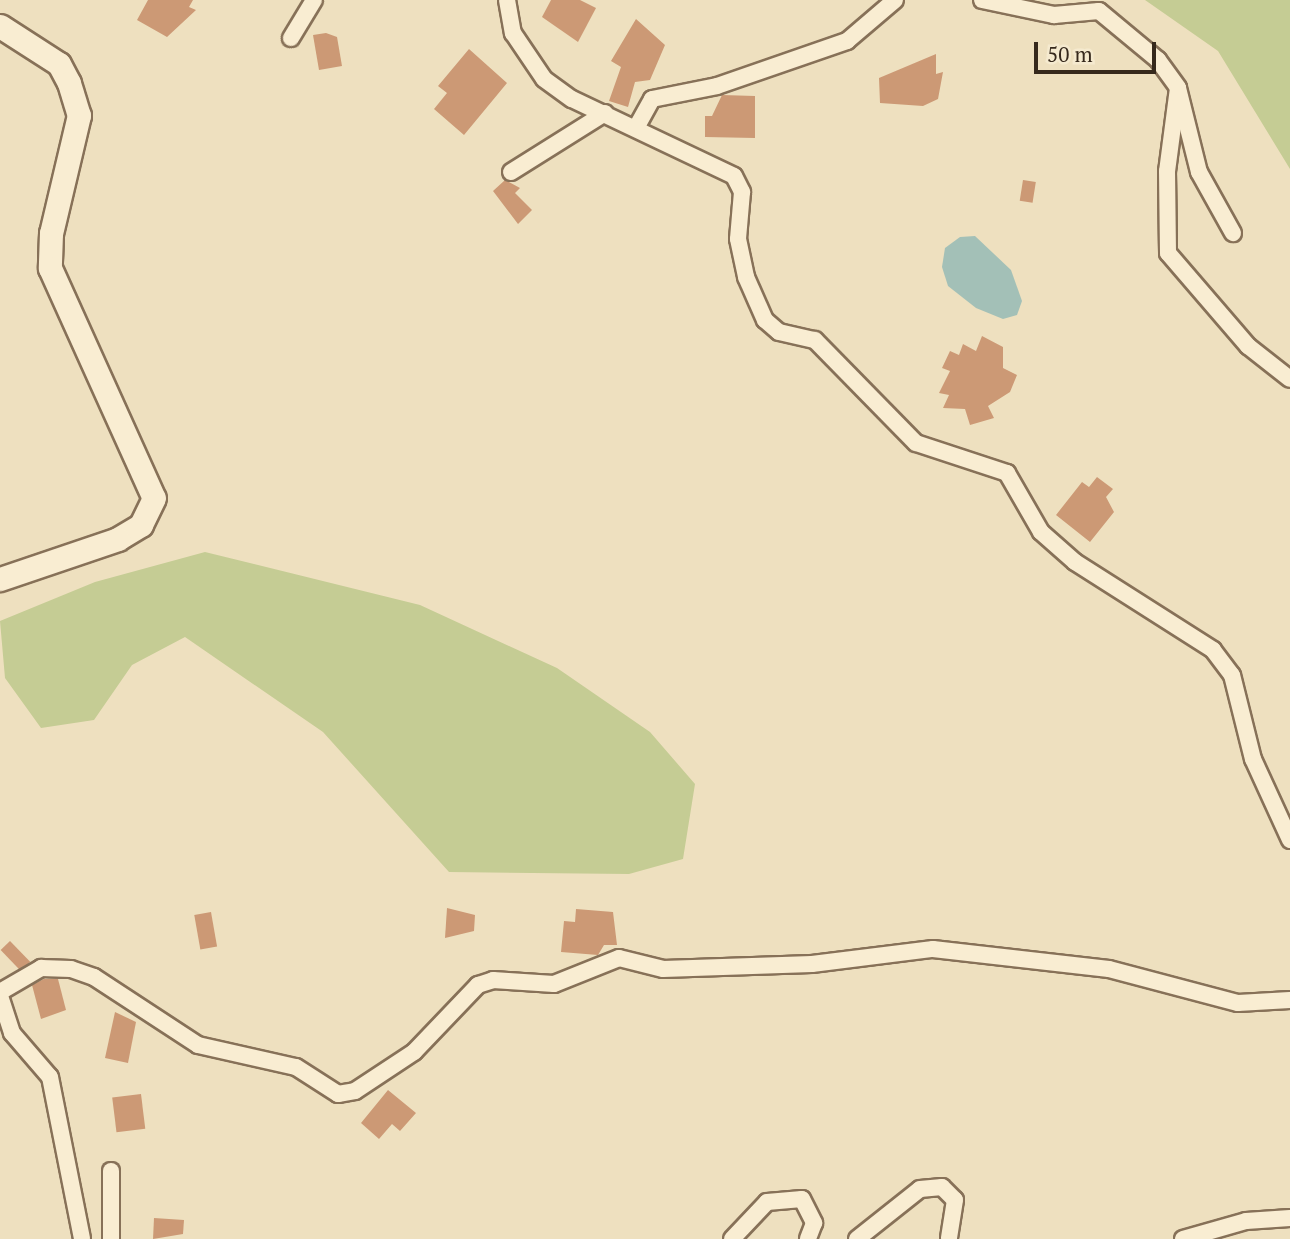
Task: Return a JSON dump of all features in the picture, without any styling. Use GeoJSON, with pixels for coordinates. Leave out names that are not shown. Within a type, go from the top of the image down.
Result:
{"type":"FeatureCollection","features":[{"type":"Feature","properties":{"kind":"main road"},"geometry":{"type":"LineString","coordinates":[[0,26],[59,64],[72,93],[79,115],[51,233],[50,268],[154,498],[141,525],[118,540],[0,579]]}},
{"type":"Feature","properties":{"kind":"street"},"geometry":{"type":"LineString","coordinates":[[291,38],[314,0]]}},
{"type":"Feature","properties":{"kind":"street"},"geometry":{"type":"LineString","coordinates":[[507,0],[513,33],[544,79],[604,113],[734,176],[742,192],[738,239],[746,277],[765,320],[779,332],[815,341],[916,443],[1007,473],[1041,532],[1058,547],[1213,650],[1232,675],[1253,759],[1290,840]]}},
{"type":"Feature","properties":{"kind":"street"},"geometry":{"type":"LineString","coordinates":[[636,128],[652,99],[717,86],[847,41],[895,0]]}},
{"type":"Feature","properties":{"kind":"street"},"geometry":{"type":"LineString","coordinates":[[982,0],[1054,15],[1099,11],[1158,60],[1178,88],[1199,172],[1233,233]]}},
{"type":"Feature","properties":{"kind":"street"},"geometry":{"type":"LineString","coordinates":[[1178,88],[1167,171],[1168,253],[1248,346],[1290,379]]}},
{"type":"Feature","properties":{"kind":"street"},"geometry":{"type":"LineString","coordinates":[[511,172],[554,151],[604,113]]}},
{"type":"Feature","properties":{"kind":"street"},"geometry":{"type":"LineString","coordinates":[[82,1239],[50,1077],[12,1033],[0,994],[41,968],[71,969],[94,977],[198,1045],[296,1067],[338,1094],[355,1091],[414,1052],[478,985],[493,980],[554,984],[618,958],[663,969],[812,964],[933,949],[1109,969],[1238,1003],[1290,1000]]}},
{"type":"Feature","properties":{"kind":"street"},"geometry":{"type":"LineString","coordinates":[[111,1171],[111,1239]]}},
{"type":"Feature","properties":{"kind":"street"},"geometry":{"type":"LineString","coordinates":[[857,1239],[920,1189],[942,1187],[954,1200],[948,1239]]}},
{"type":"Feature","properties":{"kind":"street"},"geometry":{"type":"LineString","coordinates":[[732,1239],[767,1202],[802,1199],[814,1223],[808,1239]]}},
{"type":"Feature","properties":{"kind":"street"},"geometry":{"type":"LineString","coordinates":[[1182,1239],[1246,1221],[1290,1218]]}},
{"type":"Feature","properties":{"kind":"green space"},"geometry":{"type":"Polygon","coordinates":[[[1145,0],[1290,0],[1290,169],[1218,51],[1145,0]]]}},
{"type":"Feature","properties":{"kind":"green space"},"geometry":{"type":"Polygon","coordinates":[[[205,552],[420,605],[557,668],[650,732],[695,784],[683,859],[629,874],[449,872],[323,732],[185,637],[132,665],[94,720],[41,728],[5,678],[0,621],[95,582],[205,552]]]}},
{"type":"Feature","properties":{"kind":"water"},"geometry":{"type":"Polygon","coordinates":[[[975,236],[1011,270],[1022,301],[1017,315],[1003,319],[976,308],[948,286],[942,267],[945,248],[960,237],[975,236]]]}},
{"type":"Feature","properties":{"kind":"building"},"geometry":{"type":"Polygon","coordinates":[[[148,0],[193,0],[189,7],[196,10],[167,37],[137,20],[148,0]]]}},
{"type":"Feature","properties":{"kind":"building"},"geometry":{"type":"Polygon","coordinates":[[[551,0],[580,0],[596,8],[578,42],[542,17],[551,0]]]}},
{"type":"Feature","properties":{"kind":"building"},"geometry":{"type":"Polygon","coordinates":[[[636,19],[665,45],[650,80],[635,82],[628,107],[609,101],[621,67],[611,61],[636,19]]]}},
{"type":"Feature","properties":{"kind":"building"},"geometry":{"type":"Polygon","coordinates":[[[326,33],[337,37],[342,66],[319,70],[313,35],[326,33]]]}},
{"type":"Feature","properties":{"kind":"building"},"geometry":{"type":"Polygon","coordinates":[[[469,49],[507,83],[464,135],[434,109],[447,93],[438,86],[469,49]]]}},
{"type":"Feature","properties":{"kind":"building"},"geometry":{"type":"Polygon","coordinates":[[[936,54],[936,74],[943,72],[938,99],[923,106],[880,103],[879,78],[936,54]]]}},
{"type":"Feature","properties":{"kind":"building"},"geometry":{"type":"Polygon","coordinates":[[[722,95],[755,96],[755,138],[705,137],[705,116],[712,116],[722,95]]]}},
{"type":"Feature","properties":{"kind":"building"},"geometry":{"type":"Polygon","coordinates":[[[505,180],[520,188],[515,193],[532,210],[518,224],[493,191],[505,180]]]}},
{"type":"Feature","properties":{"kind":"building"},"geometry":{"type":"Polygon","coordinates":[[[1023,180],[1036,182],[1033,203],[1020,201],[1023,180]]]}},
{"type":"Feature","properties":{"kind":"building"},"geometry":{"type":"Polygon","coordinates":[[[982,336],[1003,347],[1003,368],[1017,375],[1010,392],[988,406],[994,418],[970,425],[965,409],[943,408],[949,395],[939,393],[950,371],[942,368],[950,351],[959,355],[963,344],[976,351],[982,336]]]}},
{"type":"Feature","properties":{"kind":"building"},"geometry":{"type":"Polygon","coordinates":[[[1097,477],[1113,489],[1106,497],[1114,512],[1090,542],[1056,515],[1082,482],[1089,487],[1097,477]]]}},
{"type":"Feature","properties":{"kind":"building"},"geometry":{"type":"Polygon","coordinates":[[[447,908],[475,915],[474,931],[445,938],[447,908]]]}},
{"type":"Feature","properties":{"kind":"building"},"geometry":{"type":"Polygon","coordinates":[[[576,909],[613,912],[617,945],[604,945],[598,955],[561,952],[564,921],[575,922],[576,909]]]}},
{"type":"Feature","properties":{"kind":"building"},"geometry":{"type":"Polygon","coordinates":[[[211,912],[217,946],[200,949],[194,915],[211,912]]]}},
{"type":"Feature","properties":{"kind":"building"},"geometry":{"type":"Polygon","coordinates":[[[10,941],[30,962],[21,971],[1,950],[10,941]]]}},
{"type":"Feature","properties":{"kind":"building"},"geometry":{"type":"Polygon","coordinates":[[[44,979],[58,979],[66,1010],[41,1019],[32,985],[44,979]]]}},
{"type":"Feature","properties":{"kind":"building"},"geometry":{"type":"Polygon","coordinates":[[[115,1012],[136,1022],[128,1063],[105,1058],[115,1012]]]}},
{"type":"Feature","properties":{"kind":"building"},"geometry":{"type":"Polygon","coordinates":[[[388,1090],[416,1113],[400,1131],[392,1124],[379,1139],[361,1123],[388,1090]]]}},
{"type":"Feature","properties":{"kind":"building"},"geometry":{"type":"Polygon","coordinates":[[[141,1094],[145,1129],[116,1132],[112,1098],[141,1094]]]}},
{"type":"Feature","properties":{"kind":"building"},"geometry":{"type":"Polygon","coordinates":[[[154,1218],[184,1220],[183,1234],[153,1239],[154,1218]]]}}]}
